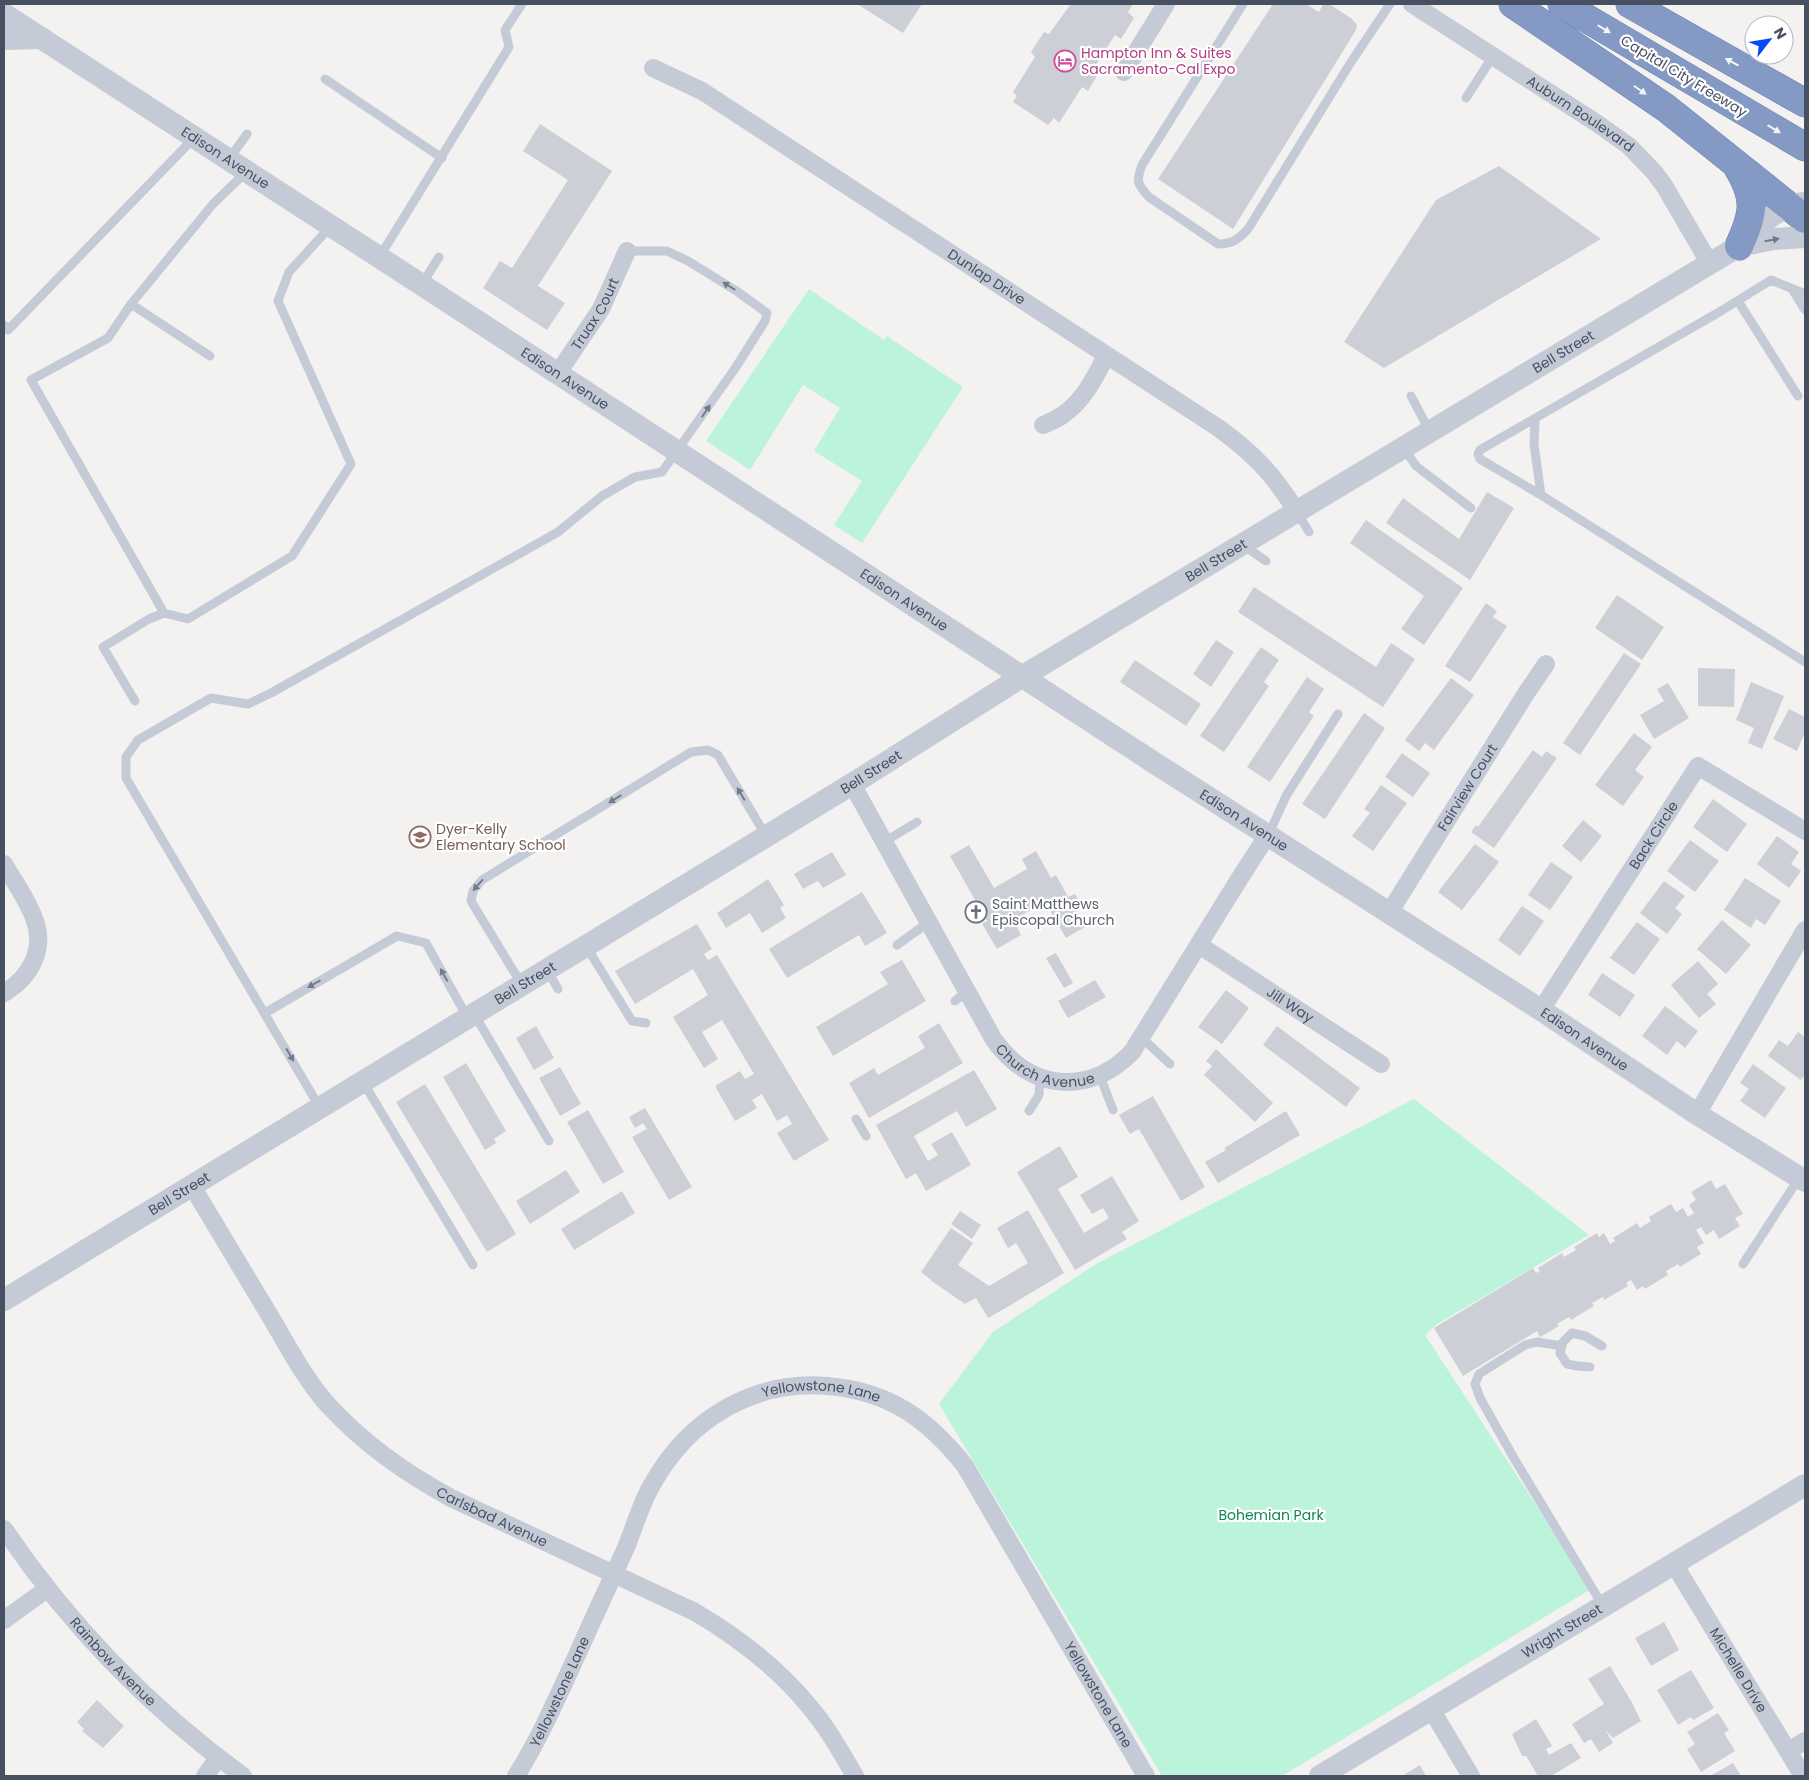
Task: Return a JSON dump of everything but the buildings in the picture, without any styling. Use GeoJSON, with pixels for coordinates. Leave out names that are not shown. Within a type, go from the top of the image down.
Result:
{"type":"FeatureCollection","features":[{"type":"Feature","properties":{"kind":"highway"},"geometry":{"type":"LineString","coordinates":[[1514,4],[1666,108],[1735,163],[1800,209]]}},
{"type":"Feature","properties":{"kind":"highway","name":"Capital City Freeway"},"geometry":{"type":"LineString","coordinates":[[1562,4],[1805,147]]}},
{"type":"Feature","properties":{"kind":"highway"},"geometry":{"type":"LineString","coordinates":[[1630,4],[1805,103]]}},
{"type":"Feature","properties":{"kind":"highway"},"geometry":{"type":"LineString","coordinates":[[1735,163],[1748,187],[1752,213],[1739,246]]}},
{"type":"Feature","properties":{"kind":"street"},"geometry":{"type":"LineString","coordinates":[[4,10],[14,4]]}},
{"type":"Feature","properties":{"kind":"street"},"geometry":{"type":"LineString","coordinates":[[1124,72],[1166,4]]}},
{"type":"Feature","properties":{"kind":"street","name":"Auburn Boulevard"},"geometry":{"type":"LineString","coordinates":[[1412,4],[1629,146],[1642,158],[1665,187],[1710,264]]}},
{"type":"Feature","properties":{"kind":"street","name":"Edison Avenue"},"geometry":{"type":"LineString","coordinates":[[4,14],[422,284],[1268,836],[1540,1010],[1698,1114],[1802,1179]]}},
{"type":"Feature","properties":{"kind":"street"},"geometry":{"type":"LineString","coordinates":[[4,39],[42,38]]}},
{"type":"Feature","properties":{"kind":"street","name":"Dunlap Drive"},"geometry":{"type":"LineString","coordinates":[[653,68],[702,91],[1220,429],[1243,446],[1275,479],[1297,512]]}},
{"type":"Feature","properties":{"kind":"street","name":"Bell Street"},"geometry":{"type":"LineString","coordinates":[[4,1300],[522,985],[552,979],[586,946],[852,784],[1023,676],[1710,264],[1739,246],[1762,223],[1800,209]]}},
{"type":"Feature","properties":{"kind":"street","name":"Bell Street"},"geometry":{"type":"LineString","coordinates":[[1739,246],[1783,238],[1805,237]]}},
{"type":"Feature","properties":{"kind":"street","name":"Truax Court"},"geometry":{"type":"LineString","coordinates":[[558,373],[601,308],[627,251]]}},
{"type":"Feature","properties":{"kind":"street"},"geometry":{"type":"LineString","coordinates":[[1043,426],[1063,415],[1076,404],[1087,390],[1106,356]]}},
{"type":"Feature","properties":{"kind":"street","name":"Fairview Court"},"geometry":{"type":"LineString","coordinates":[[1389,913],[1546,664]]}},
{"type":"Feature","properties":{"kind":"street","name":"Back Circle"},"geometry":{"type":"LineString","coordinates":[[1540,1010],[1698,766],[1805,831]]}},
{"type":"Feature","properties":{"kind":"street","name":"Church Avenue"},"geometry":{"type":"LineString","coordinates":[[852,784],[929,922],[961,996],[1002,1052],[1022,1069],[1040,1077],[1060,1082],[1074,1082],[1100,1076],[1122,1062],[1132,1052],[1238,880],[1268,836]]}},
{"type":"Feature","properties":{"kind":"street"},"geometry":{"type":"LineString","coordinates":[[4,864],[34,916],[38,928],[38,948],[28,972],[20,982],[4,992]]}},
{"type":"Feature","properties":{"kind":"street"},"geometry":{"type":"LineString","coordinates":[[1698,1114],[1805,930]]}},
{"type":"Feature","properties":{"kind":"street","name":"Jill Way"},"geometry":{"type":"LineString","coordinates":[[1199,945],[1381,1064]]}},
{"type":"Feature","properties":{"kind":"street","name":"Carlsbad Avenue"},"geometry":{"type":"LineString","coordinates":[[192,1186],[303,1372],[327,1403],[354,1431],[384,1457],[416,1479],[452,1498],[695,1612],[728,1631],[757,1653],[785,1679],[810,1707],[832,1737],[855,1776]]}},
{"type":"Feature","properties":{"kind":"street","name":"Yellowstone Lane"},"geometry":{"type":"LineString","coordinates":[[516,1776],[552,1711],[613,1573],[624,1553],[652,1485],[664,1463],[680,1443],[719,1411],[766,1391],[790,1386],[816,1385],[866,1392],[889,1401],[912,1413],[932,1428],[950,1446],[965,1466],[1146,1776]]}},
{"type":"Feature","properties":{"kind":"street","name":"Wright Street"},"geometry":{"type":"LineString","coordinates":[[1320,1776],[1805,1485]]}},
{"type":"Feature","properties":{"kind":"street","name":"Rainbow Avenue"},"geometry":{"type":"LineString","coordinates":[[4,1529],[47,1589],[92,1643],[138,1690],[185,1732],[243,1776]]}},
{"type":"Feature","properties":{"kind":"street","name":"Michelle Drive"},"geometry":{"type":"LineString","coordinates":[[1674,1564],[1803,1776]]}},
{"type":"Feature","properties":{"kind":"street"},"geometry":{"type":"LineString","coordinates":[[4,1620],[47,1589]]}},
{"type":"Feature","properties":{"kind":"street"},"geometry":{"type":"LineString","coordinates":[[1431,1709],[1471,1776]]}},
{"type":"Feature","properties":{"kind":"street"},"geometry":{"type":"LineString","coordinates":[[1788,1751],[1805,1741]]}},
{"type":"Feature","properties":{"kind":"street"},"geometry":{"type":"LineString","coordinates":[[205,1776],[218,1758]]}},
{"type":"Feature","properties":{"kind":"lane"},"geometry":{"type":"LineString","coordinates":[[379,257],[509,47],[504,30],[522,4]]}},
{"type":"Feature","properties":{"kind":"lane"},"geometry":{"type":"LineString","coordinates":[[1243,4],[1142,164],[1137,176],[1140,187],[1149,197],[1218,244],[1230,244],[1241,237],[1248,229],[1351,62],[1390,4]]}},
{"type":"Feature","properties":{"kind":"lane"},"geometry":{"type":"LineString","coordinates":[[1466,98],[1493,56]]}},
{"type":"Feature","properties":{"kind":"lane"},"geometry":{"type":"LineString","coordinates":[[325,78],[442,158]]}},
{"type":"Feature","properties":{"kind":"lane"},"geometry":{"type":"LineString","coordinates":[[164,614],[31,380],[108,338],[131,304],[213,204],[238,165],[247,134]]}},
{"type":"Feature","properties":{"kind":"lane"},"geometry":{"type":"LineString","coordinates":[[4,325],[8,330],[195,137]]}},
{"type":"Feature","properties":{"kind":"lane"},"geometry":{"type":"LineString","coordinates":[[135,701],[103,647],[149,619],[164,614],[188,620],[292,556],[351,464],[278,301],[289,272],[332,226]]}},
{"type":"Feature","properties":{"kind":"lane"},"geometry":{"type":"LineString","coordinates":[[320,1108],[126,778],[126,757],[138,740],[211,698],[248,704],[271,693],[558,532],[602,496],[635,477],[662,472],[678,452],[766,321],[767,313],[738,292],[668,251],[627,251]]}},
{"type":"Feature","properties":{"kind":"lane"},"geometry":{"type":"LineString","coordinates":[[422,284],[439,257]]}},
{"type":"Feature","properties":{"kind":"lane"},"geometry":{"type":"LineString","coordinates":[[1805,294],[1771,280],[1480,450],[1478,454],[1480,459],[1541,495],[1805,662]]}},
{"type":"Feature","properties":{"kind":"lane"},"geometry":{"type":"LineString","coordinates":[[1792,289],[1805,310]]}},
{"type":"Feature","properties":{"kind":"lane"},"geometry":{"type":"LineString","coordinates":[[1738,301],[1798,396]]}},
{"type":"Feature","properties":{"kind":"lane"},"geometry":{"type":"LineString","coordinates":[[131,304],[210,356]]}},
{"type":"Feature","properties":{"kind":"lane"},"geometry":{"type":"LineString","coordinates":[[1411,396],[1430,432]]}},
{"type":"Feature","properties":{"kind":"lane"},"geometry":{"type":"LineString","coordinates":[[1535,419],[1534,444],[1541,495]]}},
{"type":"Feature","properties":{"kind":"lane"},"geometry":{"type":"LineString","coordinates":[[1404,448],[1416,466],[1471,508]]}},
{"type":"Feature","properties":{"kind":"lane"},"geometry":{"type":"LineString","coordinates":[[1297,512],[1310,532]]}},
{"type":"Feature","properties":{"kind":"lane"},"geometry":{"type":"LineString","coordinates":[[1241,545],[1266,561]]}},
{"type":"Feature","properties":{"kind":"lane"},"geometry":{"type":"LineString","coordinates":[[1268,836],[1286,796],[1338,714]]}},
{"type":"Feature","properties":{"kind":"lane"},"geometry":{"type":"LineString","coordinates":[[522,985],[471,901],[472,892],[482,880],[691,752],[708,750],[718,755],[766,836]]}},
{"type":"Feature","properties":{"kind":"lane"},"geometry":{"type":"LineString","coordinates":[[884,842],[917,822]]}},
{"type":"Feature","properties":{"kind":"lane"},"geometry":{"type":"LineString","coordinates":[[897,945],[929,922]]}},
{"type":"Feature","properties":{"kind":"lane"},"geometry":{"type":"LineString","coordinates":[[265,1013],[397,936],[426,943],[549,1141]]}},
{"type":"Feature","properties":{"kind":"lane"},"geometry":{"type":"LineString","coordinates":[[586,946],[632,1021],[646,1023]]}},
{"type":"Feature","properties":{"kind":"lane"},"geometry":{"type":"LineString","coordinates":[[1142,1038],[1170,1064]]}},
{"type":"Feature","properties":{"kind":"lane"},"geometry":{"type":"LineString","coordinates":[[1100,1076],[1113,1110]]}},
{"type":"Feature","properties":{"kind":"lane"},"geometry":{"type":"LineString","coordinates":[[1029,1111],[1038,1095],[1040,1077]]}},
{"type":"Feature","properties":{"kind":"lane"},"geometry":{"type":"LineString","coordinates":[[363,1082],[473,1265]]}},
{"type":"Feature","properties":{"kind":"lane"},"geometry":{"type":"LineString","coordinates":[[856,1119],[866,1136]]}},
{"type":"Feature","properties":{"kind":"lane"},"geometry":{"type":"LineString","coordinates":[[1743,1264],[1802,1179]]}},
{"type":"Feature","properties":{"kind":"lane"},"geometry":{"type":"LineString","coordinates":[[1590,1367],[1567,1364],[1560,1353],[1563,1342],[1572,1333],[1585,1336],[1602,1346]]}},
{"type":"Feature","properties":{"kind":"lane"},"geometry":{"type":"LineString","coordinates":[[1562,1346],[1537,1342],[1526,1345],[1479,1374],[1475,1384],[1480,1398],[1515,1460],[1603,1606]]}},
{"type":"Feature","properties":{"kind":"green space"},"geometry":{"type":"Polygon","coordinates":[[[809,289],[884,340],[887,336],[963,387],[862,543],[834,525],[862,481],[814,451],[840,408],[803,385],[750,470],[706,441],[809,289]]]}},
{"type":"Feature","properties":{"kind":"green space","name":"Bohemian Park"},"geometry":{"type":"Polygon","coordinates":[[[1414,1099],[1589,1235],[1437,1324],[1425,1335],[1591,1589],[1282,1776],[1162,1776],[939,1404],[993,1332],[1096,1264],[1414,1099]]]}},
{"type":"Feature","properties":{"kind":"place","name":"Hampton Inn & Suites Sacramento-Cal Expo"},"geometry":{"type":"Point","coordinates":[1065,61]}},
{"type":"Feature","properties":{"kind":"place","name":"Dyer-Kelly Elementary School"},"geometry":{"type":"Point","coordinates":[420,837]}},
{"type":"Feature","properties":{"kind":"place","name":"Saint Matthews Episcopal Church"},"geometry":{"type":"Point","coordinates":[976,912]}}]}
